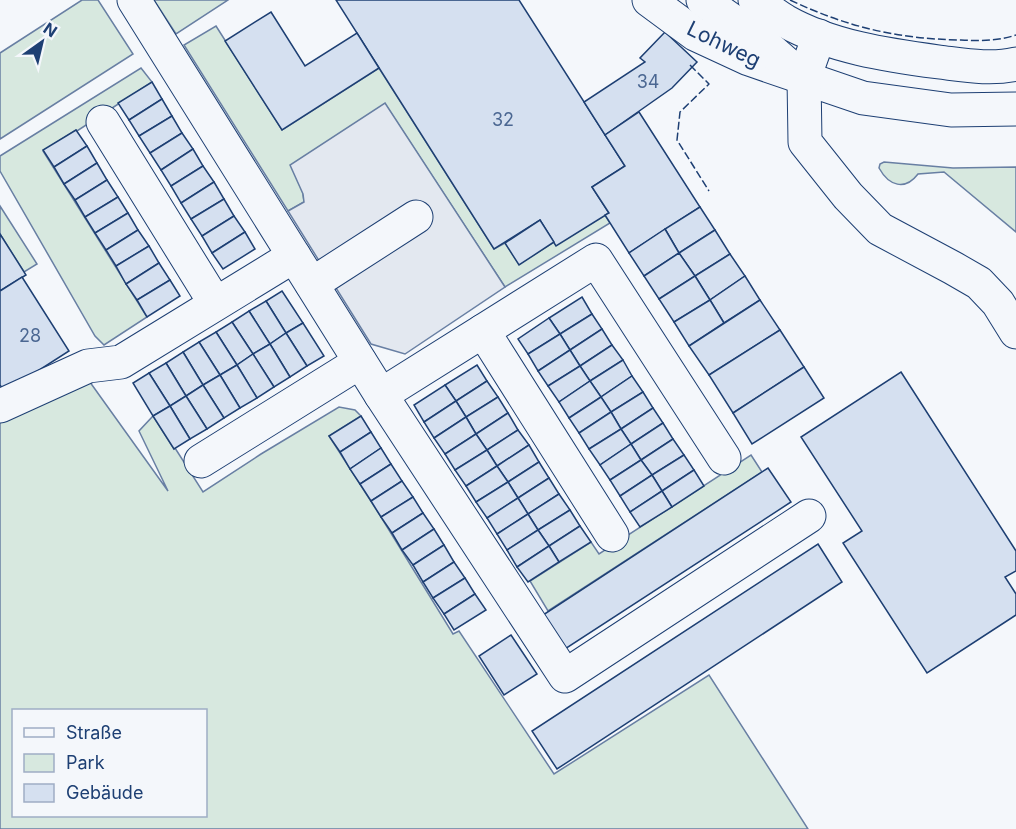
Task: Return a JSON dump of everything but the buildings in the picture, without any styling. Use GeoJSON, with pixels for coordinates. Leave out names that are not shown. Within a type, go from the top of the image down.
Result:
{"type":"FeatureCollection","features":[{"type":"Feature","properties":{"kind":"lane"},"geometry":{"type":"LineString","coordinates":[[134,0],[381,395],[565,676],[809,516]]}},
{"type":"Feature","properties":{"kind":"lane","name":"Lohweg"},"geometry":{"type":"LineString","coordinates":[[649,0],[694,34],[749,59],[863,98],[951,110],[1016,109]]}},
{"type":"Feature","properties":{"kind":"lane"},"geometry":{"type":"LineString","coordinates":[[755,0],[785,21],[834,42],[900,57],[969,66],[1004,67],[1016,64]]}},
{"type":"Feature","properties":{"kind":"lane"},"geometry":{"type":"LineString","coordinates":[[708,4],[758,39],[804,78]]}},
{"type":"Feature","properties":{"kind":"lane"},"geometry":{"type":"LineString","coordinates":[[819,36],[804,78],[805,142],[848,196],[880,229],[979,283],[998,303],[1016,332]]}},
{"type":"Feature","properties":{"kind":"lane"},"geometry":{"type":"LineString","coordinates":[[103,122],[215,303]]}},
{"type":"Feature","properties":{"kind":"lane"},"geometry":{"type":"LineString","coordinates":[[312,284],[416,217]]}},
{"type":"Feature","properties":{"kind":"lane"},"geometry":{"type":"LineString","coordinates":[[0,406],[88,366],[121,362],[294,256]]}},
{"type":"Feature","properties":{"kind":"lane"},"geometry":{"type":"LineString","coordinates":[[381,395],[596,260],[724,458]]}},
{"type":"Feature","properties":{"kind":"lane"},"geometry":{"type":"LineString","coordinates":[[483,331],[612,535]]}},
{"type":"Feature","properties":{"kind":"lane"},"geometry":{"type":"LineString","coordinates":[[201,461],[360,362]]}},
{"type":"Feature","properties":{"kind":"green space"},"geometry":{"type":"Polygon","coordinates":[[[82,0],[98,0],[133,54],[0,139],[0,53],[82,0]]]}},
{"type":"Feature","properties":{"kind":"green space"},"geometry":{"type":"Polygon","coordinates":[[[154,0],[228,0],[176,34],[154,0]]]}},
{"type":"Feature","properties":{"kind":"green space"},"geometry":{"type":"Polygon","coordinates":[[[216,26],[282,130],[379,68],[494,249],[505,243],[519,264],[554,242],[556,245],[605,215],[610,223],[505,287],[385,104],[303,194],[304,202],[288,211],[184,45],[216,26]]]}},
{"type":"Feature","properties":{"kind":"green space"},"geometry":{"type":"Polygon","coordinates":[[[141,68],[152,82],[43,151],[147,317],[104,345],[95,336],[0,171],[0,156],[141,68]]]}},
{"type":"Feature","properties":{"kind":"green space"},"geometry":{"type":"Polygon","coordinates":[[[884,162],[953,168],[1016,167],[1016,232],[944,172],[918,174],[908,183],[897,184],[887,179],[879,168],[884,162]]]}},
{"type":"Feature","properties":{"kind":"green space"},"geometry":{"type":"Polygon","coordinates":[[[0,206],[37,264],[24,272],[0,234],[0,206]]]}},
{"type":"Feature","properties":{"kind":"green space"},"geometry":{"type":"Polygon","coordinates":[[[87,378],[168,491],[139,431],[153,416],[203,492],[339,407],[355,410],[361,416],[329,436],[453,634],[459,631],[554,774],[709,675],[808,829],[0,829],[0,417],[87,378]]]}},
{"type":"Feature","properties":{"kind":"green space"},"geometry":{"type":"Polygon","coordinates":[[[751,455],[762,472],[548,611],[530,581],[591,542],[599,554],[751,455]]]}},
{"type":"Feature","properties":{"kind":"shaded area"},"geometry":{"type":"Polygon","coordinates":[[[385,103],[505,287],[405,354],[371,344],[288,211],[304,202],[303,194],[290,165],[385,103]]]}},
{"type":"Feature","properties":{"kind":"fence"},"geometry":{"type":"LineString","coordinates":[[790,0],[832,18],[894,34],[975,40],[1016,35]]}},
{"type":"Feature","properties":{"kind":"fence"},"geometry":{"type":"LineString","coordinates":[[690,65],[709,84],[680,112],[677,140],[709,191]]}}]}
